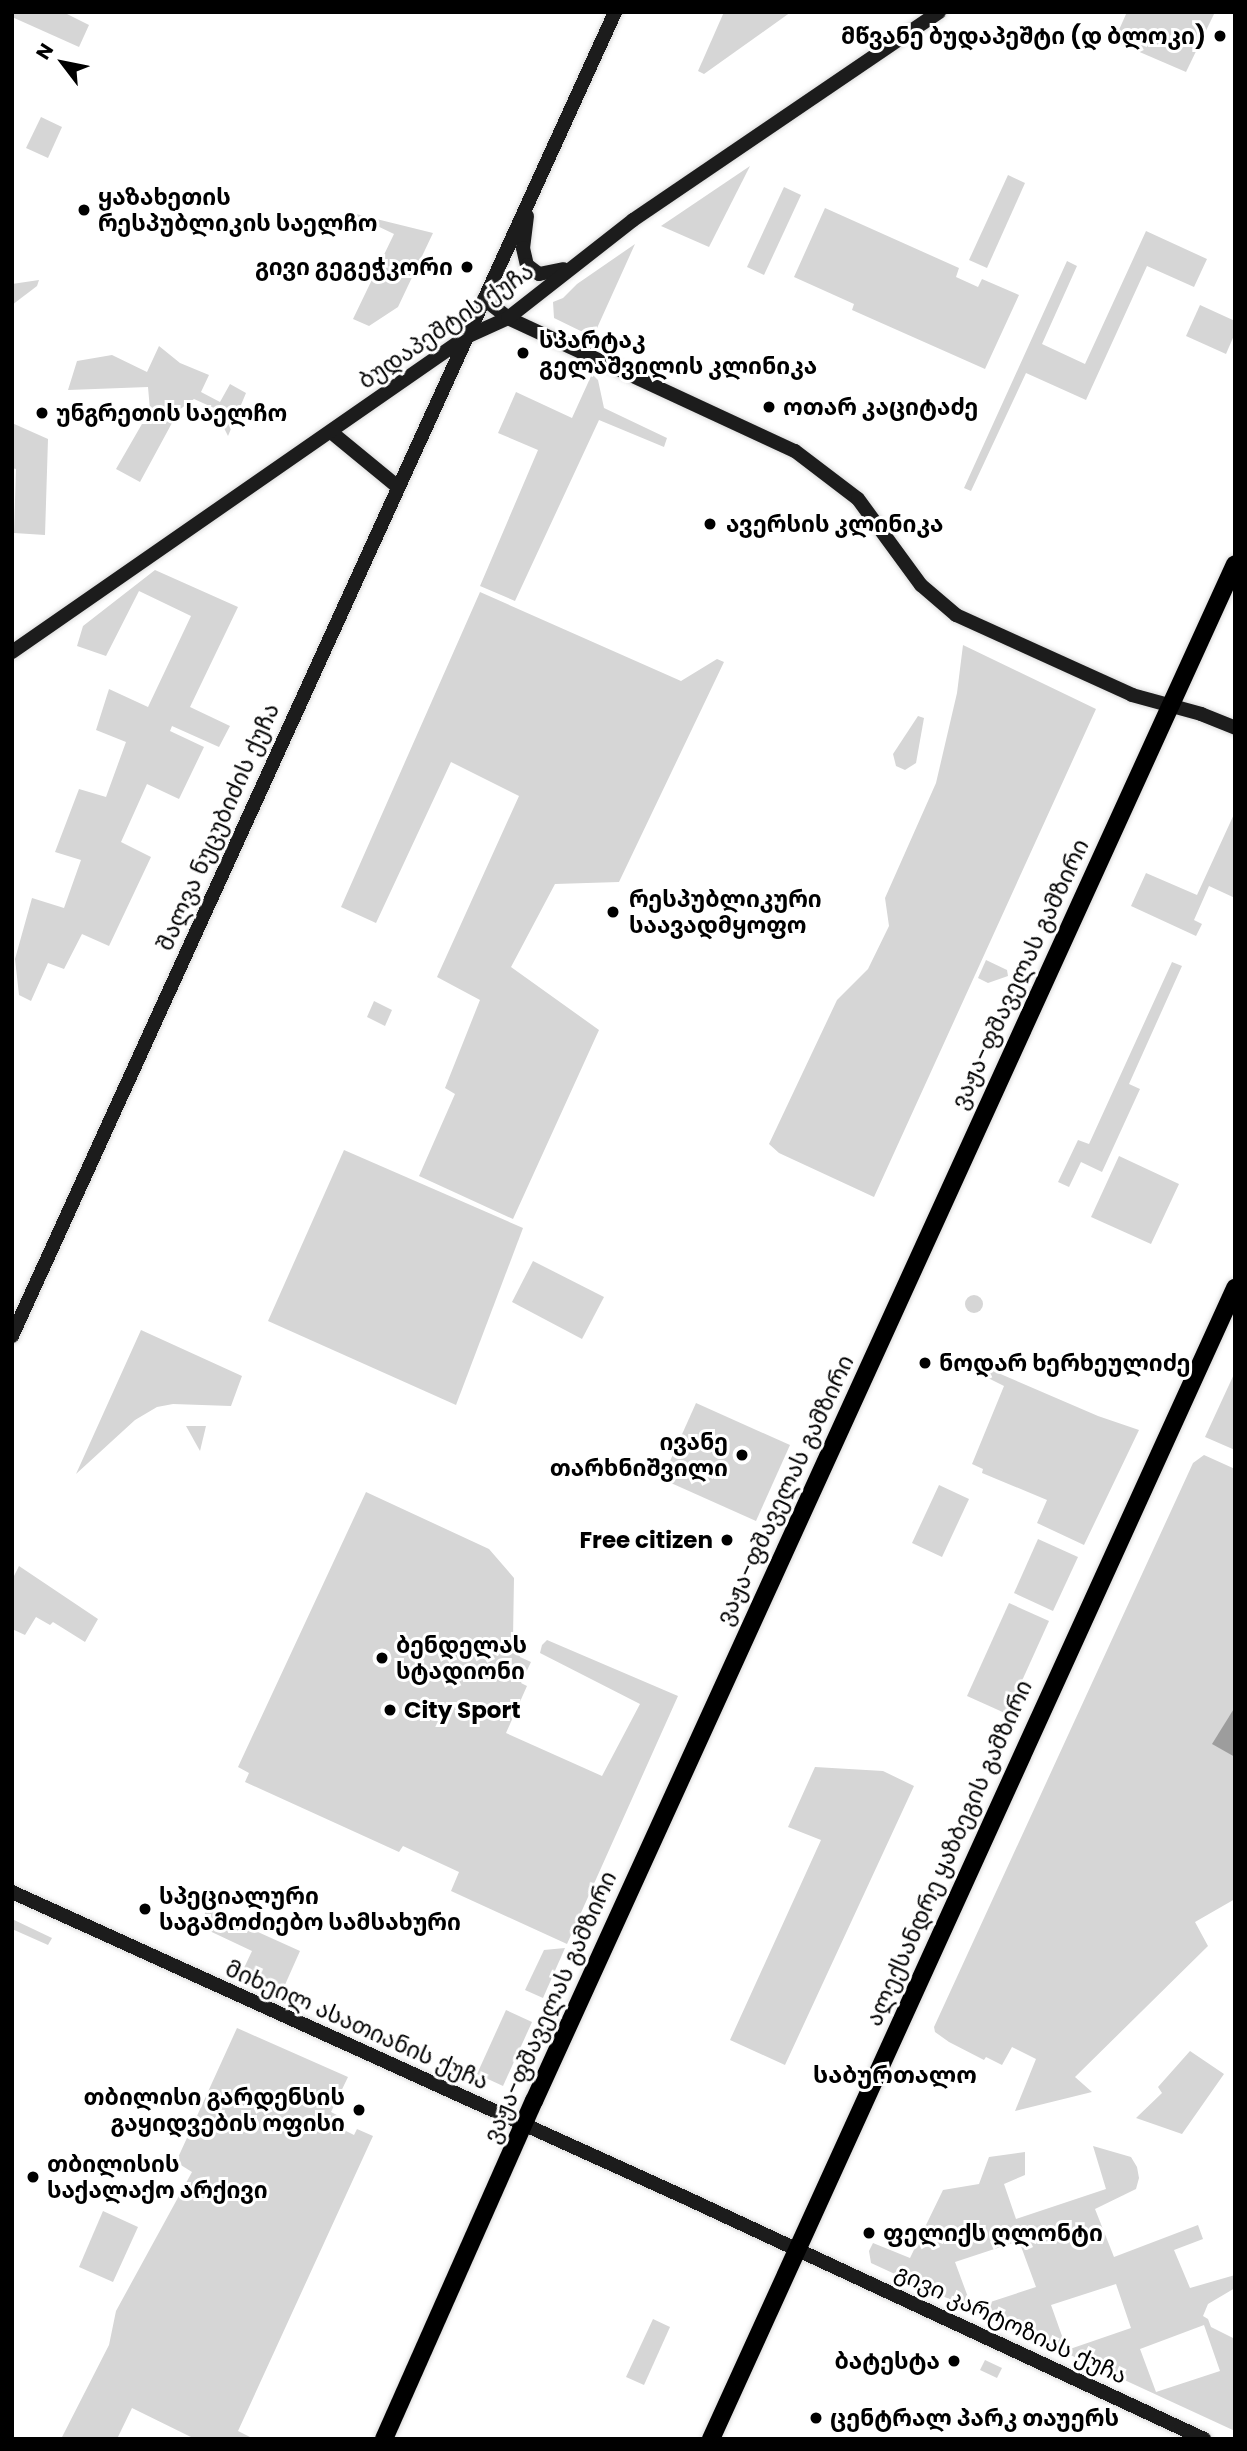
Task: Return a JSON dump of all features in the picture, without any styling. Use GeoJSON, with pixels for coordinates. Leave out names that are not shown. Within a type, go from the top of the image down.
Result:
{"type":"FeatureCollection","features":[{"type":"Feature","properties":{"kind":"main road"},"geometry":{"type":"LineString","coordinates":[[571,267],[546,275],[535,272],[527,265],[523,236],[531,194],[615,12]]}},
{"type":"Feature","properties":{"kind":"main road","name":"ბუდაპეშტის ქუჩა"},"geometry":{"type":"LineString","coordinates":[[12,652],[466,337],[508,318],[632,220],[939,12]]}},
{"type":"Feature","properties":{"kind":"main road","name":"შალვა ნუცუბიძის ქუჩა"},"geometry":{"type":"LineString","coordinates":[[12,1336],[531,194]]}},
{"type":"Feature","properties":{"kind":"main road"},"geometry":{"type":"LineString","coordinates":[[484,299],[508,318],[794,451],[858,499],[921,585],[956,615],[1132,695],[1201,714],[1235,728]]}},
{"type":"Feature","properties":{"kind":"main road"},"geometry":{"type":"LineString","coordinates":[[331,432],[398,487]]}},
{"type":"Feature","properties":{"kind":"main road","name":"ვაჟა-ფშაველას გამზირი"},"geometry":{"type":"LineString","coordinates":[[384,2439],[523,2125],[1235,564]]}},
{"type":"Feature","properties":{"kind":"main road","name":"ალექსანდრე ყაზბეგის გამზირი"},"geometry":{"type":"LineString","coordinates":[[711,2439],[1235,1288]]}},
{"type":"Feature","properties":{"kind":"main road","name":"მიხეილ ასათიანის ქუჩა"},"geometry":{"type":"LineString","coordinates":[[12,1892],[798,2249]]}},
{"type":"Feature","properties":{"kind":"main road","name":"გივი კარტოზიას ქუჩა"},"geometry":{"type":"LineString","coordinates":[[798,2249],[1204,2439]]}},
{"type":"Feature","properties":{"kind":"shaded area"},"geometry":{"type":"Polygon","coordinates":[[[12,12],[63,12],[89,25],[79,47],[12,17],[12,12]]]}},
{"type":"Feature","properties":{"kind":"shaded area"},"geometry":{"type":"Polygon","coordinates":[[[724,12],[791,12],[704,74],[698,71],[724,12]]]}},
{"type":"Feature","properties":{"kind":"shaded area"},"geometry":{"type":"Polygon","coordinates":[[[1127,12],[1215,12],[1186,72],[1114,41],[1127,12]]]}},
{"type":"Feature","properties":{"kind":"shaded area"},"geometry":{"type":"Polygon","coordinates":[[[41,117],[62,127],[48,158],[26,148],[41,117]]]}},
{"type":"Feature","properties":{"kind":"shaded area"},"geometry":{"type":"Polygon","coordinates":[[[750,166],[709,247],[661,226],[750,166]]]}},
{"type":"Feature","properties":{"kind":"shaded area"},"geometry":{"type":"Polygon","coordinates":[[[1008,175],[1025,183],[987,268],[969,260],[1008,175]]]}},
{"type":"Feature","properties":{"kind":"shaded area"},"geometry":{"type":"Polygon","coordinates":[[[784,187],[801,195],[764,275],[747,267],[784,187]]]}},
{"type":"Feature","properties":{"kind":"shaded area"},"geometry":{"type":"Polygon","coordinates":[[[825,208],[959,268],[956,277],[978,287],[982,279],[1019,295],[985,369],[852,310],[854,304],[794,277],[825,208]]]}},
{"type":"Feature","properties":{"kind":"shaded area"},"geometry":{"type":"Polygon","coordinates":[[[348,212],[433,233],[398,307],[369,326],[353,319],[394,234],[348,212]]]}},
{"type":"Feature","properties":{"kind":"shaded area"},"geometry":{"type":"Polygon","coordinates":[[[1146,231],[1207,259],[1194,287],[1147,266],[1086,400],[1026,373],[971,491],[964,488],[1067,261],[1077,266],[1042,344],[1085,364],[1146,231]]]}},
{"type":"Feature","properties":{"kind":"shaded area"},"geometry":{"type":"Polygon","coordinates":[[[635,244],[593,337],[554,318],[553,302],[563,298],[577,284],[635,244]]]}},
{"type":"Feature","properties":{"kind":"shaded area"},"geometry":{"type":"Polygon","coordinates":[[[39,280],[37,286],[12,305],[12,284],[39,280]]]}},
{"type":"Feature","properties":{"kind":"shaded area"},"geometry":{"type":"Polygon","coordinates":[[[1200,305],[1235,321],[1235,333],[1226,354],[1186,336],[1200,305]]]}},
{"type":"Feature","properties":{"kind":"shaded area"},"geometry":{"type":"Polygon","coordinates":[[[159,346],[180,363],[209,375],[201,392],[220,402],[230,384],[246,393],[228,436],[214,408],[194,399],[179,410],[140,482],[116,469],[150,410],[148,387],[68,390],[77,361],[112,355],[147,372],[159,346]]]}},
{"type":"Feature","properties":{"kind":"shaded area"},"geometry":{"type":"Polygon","coordinates":[[[592,374],[598,380],[604,408],[667,438],[664,447],[599,420],[515,601],[480,586],[538,450],[498,433],[516,392],[572,418],[592,374]]]}},
{"type":"Feature","properties":{"kind":"shaded area"},"geometry":{"type":"Polygon","coordinates":[[[12,423],[48,439],[45,535],[14,533],[16,469],[12,468],[12,423]]]}},
{"type":"Feature","properties":{"kind":"shaded area"},"geometry":{"type":"Polygon","coordinates":[[[155,570],[238,607],[190,707],[230,726],[219,747],[172,726],[170,731],[204,747],[179,799],[147,784],[121,842],[151,857],[109,946],[82,934],[64,969],[48,963],[31,1001],[19,995],[15,959],[32,898],[64,908],[81,860],[55,852],[79,789],[106,797],[126,742],[96,730],[109,689],[148,707],[191,616],[139,591],[106,656],[77,646],[83,626],[155,570]]]}},
{"type":"Feature","properties":{"kind":"shaded area"},"geometry":{"type":"Polygon","coordinates":[[[480,592],[681,681],[717,659],[724,662],[619,882],[555,884],[511,967],[599,1030],[513,1219],[419,1176],[455,1094],[445,1088],[480,1000],[437,977],[519,796],[451,762],[376,923],[341,907],[480,592]]]}},
{"type":"Feature","properties":{"kind":"shaded area"},"geometry":{"type":"Polygon","coordinates":[[[963,645],[1096,709],[874,1197],[779,1153],[769,1144],[837,1000],[868,969],[889,926],[885,898],[936,783],[957,693],[963,645]]]}},
{"type":"Feature","properties":{"kind":"shaded area"},"geometry":{"type":"Polygon","coordinates":[[[918,716],[924,718],[916,763],[905,770],[896,766],[893,754],[918,716]]]}},
{"type":"Feature","properties":{"kind":"shaded area"},"geometry":{"type":"Polygon","coordinates":[[[1235,812],[1235,898],[1209,886],[1194,920],[1202,924],[1196,936],[1131,906],[1146,873],[1197,895],[1235,812]]]}},
{"type":"Feature","properties":{"kind":"shaded area"},"geometry":{"type":"Polygon","coordinates":[[[986,960],[1007,970],[1008,976],[988,983],[978,978],[986,960]]]}},
{"type":"Feature","properties":{"kind":"shaded area"},"geometry":{"type":"Polygon","coordinates":[[[1172,962],[1182,966],[1129,1084],[1140,1089],[1102,1172],[1081,1162],[1069,1187],[1058,1182],[1078,1140],[1089,1144],[1172,962]]]}},
{"type":"Feature","properties":{"kind":"shaded area"},"geometry":{"type":"Polygon","coordinates":[[[374,1001],[392,1010],[385,1026],[367,1017],[374,1001]]]}},
{"type":"Feature","properties":{"kind":"shaded area"},"geometry":{"type":"Polygon","coordinates":[[[344,1150],[523,1228],[456,1405],[268,1321],[344,1150]]]}},
{"type":"Feature","properties":{"kind":"shaded area"},"geometry":{"type":"Polygon","coordinates":[[[1119,1156],[1179,1184],[1151,1244],[1091,1217],[1119,1156]]]}},
{"type":"Feature","properties":{"kind":"shaded area"},"geometry":{"type":"Polygon","coordinates":[[[533,1261],[604,1297],[582,1339],[512,1302],[533,1261]]]}},
{"type":"Feature","properties":{"kind":"shaded area"},"geometry":{"type":"Polygon","coordinates":[[[974,1295],[980,1298],[983,1304],[980,1310],[974,1313],[968,1310],[965,1304],[968,1298],[974,1295]]]}},
{"type":"Feature","properties":{"kind":"shaded area"},"geometry":{"type":"Polygon","coordinates":[[[141,1330],[242,1376],[231,1406],[173,1404],[157,1407],[135,1420],[76,1474],[141,1330]]]}},
{"type":"Feature","properties":{"kind":"shaded area"},"geometry":{"type":"Polygon","coordinates":[[[991,1370],[1098,1416],[1139,1430],[1084,1545],[1037,1523],[1047,1500],[982,1473],[983,1469],[972,1464],[1004,1386],[988,1378],[991,1370]]]}},
{"type":"Feature","properties":{"kind":"shaded area"},"geometry":{"type":"Polygon","coordinates":[[[1235,1372],[1235,1450],[1205,1437],[1235,1372]]]}},
{"type":"Feature","properties":{"kind":"shaded area"},"geometry":{"type":"Polygon","coordinates":[[[696,1403],[790,1445],[756,1521],[662,1479],[696,1403]]]}},
{"type":"Feature","properties":{"kind":"shaded area"},"geometry":{"type":"Polygon","coordinates":[[[186,1426],[206,1426],[200,1451],[186,1426]]]}},
{"type":"Feature","properties":{"kind":"shaded area"},"geometry":{"type":"Polygon","coordinates":[[[1204,1455],[1235,1469],[1235,1899],[1195,1922],[1208,1946],[1075,2077],[1092,2092],[1015,2111],[1036,2059],[1012,2047],[1002,2065],[986,2057],[984,2060],[949,2042],[935,2032],[934,2027],[1193,1463],[1204,1455]]]}},
{"type":"Feature","properties":{"kind":"shaded area"},"geometry":{"type":"Polygon","coordinates":[[[939,1485],[969,1499],[942,1557],[912,1543],[939,1485]]]}},
{"type":"Feature","properties":{"kind":"shaded area","name":"City Sport"},"geometry":{"type":"Polygon","coordinates":[[[366,1492],[489,1549],[514,1578],[513,1638],[520,1657],[531,1662],[521,1683],[527,1686],[506,1733],[602,1776],[640,1704],[540,1653],[547,1640],[678,1696],[567,1944],[451,1891],[459,1872],[403,1846],[399,1852],[245,1782],[249,1773],[238,1767],[366,1492]]]}},
{"type":"Feature","properties":{"kind":"shaded area"},"geometry":{"type":"Polygon","coordinates":[[[1038,1539],[1078,1557],[1053,1611],[1014,1593],[1038,1539]]]}},
{"type":"Feature","properties":{"kind":"shaded area"},"geometry":{"type":"Polygon","coordinates":[[[19,1566],[98,1619],[85,1642],[53,1622],[50,1625],[36,1617],[25,1635],[12,1629],[12,1580],[19,1566]]]}},
{"type":"Feature","properties":{"kind":"shaded area"},"geometry":{"type":"Polygon","coordinates":[[[1009,1603],[1049,1621],[1007,1714],[967,1696],[1009,1603]]]}},
{"type":"Feature","properties":{"kind":"shaded area"},"geometry":{"type":"Polygon","coordinates":[[[1235,1707],[1235,1757],[1212,1744],[1235,1707]]]}},
{"type":"Feature","properties":{"kind":"shaded area"},"geometry":{"type":"Polygon","coordinates":[[[815,1767],[883,1771],[914,1786],[785,2065],[730,2040],[821,1840],[788,1827],[815,1767]]]}},
{"type":"Feature","properties":{"kind":"shaded area"},"geometry":{"type":"Polygon","coordinates":[[[207,1909],[300,1951],[284,1987],[244,1968],[252,1951],[199,1926],[207,1909]]]}},
{"type":"Feature","properties":{"kind":"shaded area"},"geometry":{"type":"Polygon","coordinates":[[[12,1919],[52,1938],[48,1945],[12,1929],[12,1919]]]}},
{"type":"Feature","properties":{"kind":"shaded area"},"geometry":{"type":"Polygon","coordinates":[[[565,1948],[543,1998],[525,1990],[544,1950],[565,1948]]]}},
{"type":"Feature","properties":{"kind":"shaded area"},"geometry":{"type":"Polygon","coordinates":[[[506,2010],[532,2022],[503,2086],[477,2074],[506,2010]]]}},
{"type":"Feature","properties":{"kind":"shaded area"},"geometry":{"type":"Polygon","coordinates":[[[237,2028],[348,2077],[331,2112],[341,2117],[336,2126],[354,2135],[357,2129],[373,2136],[238,2431],[254,2439],[195,2439],[132,2408],[117,2439],[61,2439],[109,2345],[116,2311],[192,2172],[176,2162],[237,2028]]]}},
{"type":"Feature","properties":{"kind":"shaded area"},"geometry":{"type":"Polygon","coordinates":[[[1190,2051],[1224,2074],[1182,2134],[1136,2118],[1162,2093],[1158,2087],[1190,2051]]]}},
{"type":"Feature","properties":{"kind":"shaded area"},"geometry":{"type":"Polygon","coordinates":[[[1093,2146],[1131,2157],[1137,2167],[1139,2178],[1136,2189],[1095,2209],[1114,2257],[1198,2225],[1203,2239],[1174,2250],[1190,2288],[1235,2275],[1235,2288],[1208,2304],[1203,2316],[1208,2319],[1211,2327],[1235,2339],[1235,2431],[871,2263],[869,2251],[873,2243],[910,2258],[943,2190],[979,2184],[989,2157],[1025,2152],[1025,2175],[1004,2184],[1016,2219],[1106,2189],[1093,2146]],[[1019,2241],[955,2262],[972,2308],[1036,2287],[1019,2241]],[[1116,2284],[1051,2305],[1067,2350],[1131,2328],[1116,2284]],[[1204,2325],[1140,2349],[1156,2392],[1220,2371],[1204,2325]]]}},
{"type":"Feature","properties":{"kind":"shaded area"},"geometry":{"type":"Polygon","coordinates":[[[103,2211],[138,2227],[113,2282],[79,2267],[103,2211]]]}},
{"type":"Feature","properties":{"kind":"shaded area"},"geometry":{"type":"Polygon","coordinates":[[[653,2319],[670,2327],[644,2385],[626,2377],[653,2319]]]}},
{"type":"Feature","properties":{"kind":"shaded area"},"geometry":{"type":"Polygon","coordinates":[[[985,2360],[1002,2368],[997,2378],[980,2370],[985,2360]]]}},
{"type":"Feature","properties":{"kind":"place","name":"მწვანე ბუდაპეშტი (დ ბლოკი)"},"geometry":{"type":"Point","coordinates":[1220,36]}},
{"type":"Feature","properties":{"kind":"place","name":"ყაზახეთის რესპუბლიკის საელჩო"},"geometry":{"type":"Point","coordinates":[84,210]}},
{"type":"Feature","properties":{"kind":"place","name":"გივი გეგეჭკორი"},"geometry":{"type":"Point","coordinates":[467,267]}},
{"type":"Feature","properties":{"kind":"place","name":"სპარტაკ გელაშვილის კლინიკა"},"geometry":{"type":"Point","coordinates":[523,353]}},
{"type":"Feature","properties":{"kind":"place","name":"ოთარ კაციტაძე"},"geometry":{"type":"Point","coordinates":[769,407]}},
{"type":"Feature","properties":{"kind":"place","name":"უნგრეთის საელჩო"},"geometry":{"type":"Point","coordinates":[42,413]}},
{"type":"Feature","properties":{"kind":"place","name":"ავერსის კლინიკა"},"geometry":{"type":"Point","coordinates":[710,524]}},
{"type":"Feature","properties":{"kind":"place","name":"რესპუბლიკური საავადმყოფო"},"geometry":{"type":"Point","coordinates":[613,912]}},
{"type":"Feature","properties":{"kind":"place","name":"ნოდარ ხერხეულიძე"},"geometry":{"type":"Point","coordinates":[925,1363]}},
{"type":"Feature","properties":{"kind":"place","name":"ივანე თარხნიშვილი"},"geometry":{"type":"Point","coordinates":[742,1455]}},
{"type":"Feature","properties":{"kind":"place","name":"Free citizen"},"geometry":{"type":"Point","coordinates":[727,1540]}},
{"type":"Feature","properties":{"kind":"place","name":"ბენდელას სტადიონი"},"geometry":{"type":"Point","coordinates":[382,1658]}},
{"type":"Feature","properties":{"kind":"place","name":"City Sport"},"geometry":{"type":"Point","coordinates":[390,1710]}},
{"type":"Feature","properties":{"kind":"place","name":"სპეციალური საგამოძიებო სამსახური"},"geometry":{"type":"Point","coordinates":[145,1909]}},
{"type":"Feature","properties":{"kind":"place","name":"თბილისი გარდენსის გაყიდვების ოფისი"},"geometry":{"type":"Point","coordinates":[359,2110]}},
{"type":"Feature","properties":{"kind":"place","name":"თბილისის საქალაქო არქივი"},"geometry":{"type":"Point","coordinates":[33,2177]}},
{"type":"Feature","properties":{"kind":"place","name":"ფელიქს ღლონტი"},"geometry":{"type":"Point","coordinates":[869,2233]}},
{"type":"Feature","properties":{"kind":"place","name":"ბატესტა"},"geometry":{"type":"Point","coordinates":[954,2361]}},
{"type":"Feature","properties":{"kind":"place","name":"ცენტრალ პარკ თაუერს"},"geometry":{"type":"Point","coordinates":[816,2418]}},
{"type":"Feature","properties":{"kind":"district","name":"საბურთალო"},"geometry":{"type":"Point","coordinates":[895,2075]}}]}
